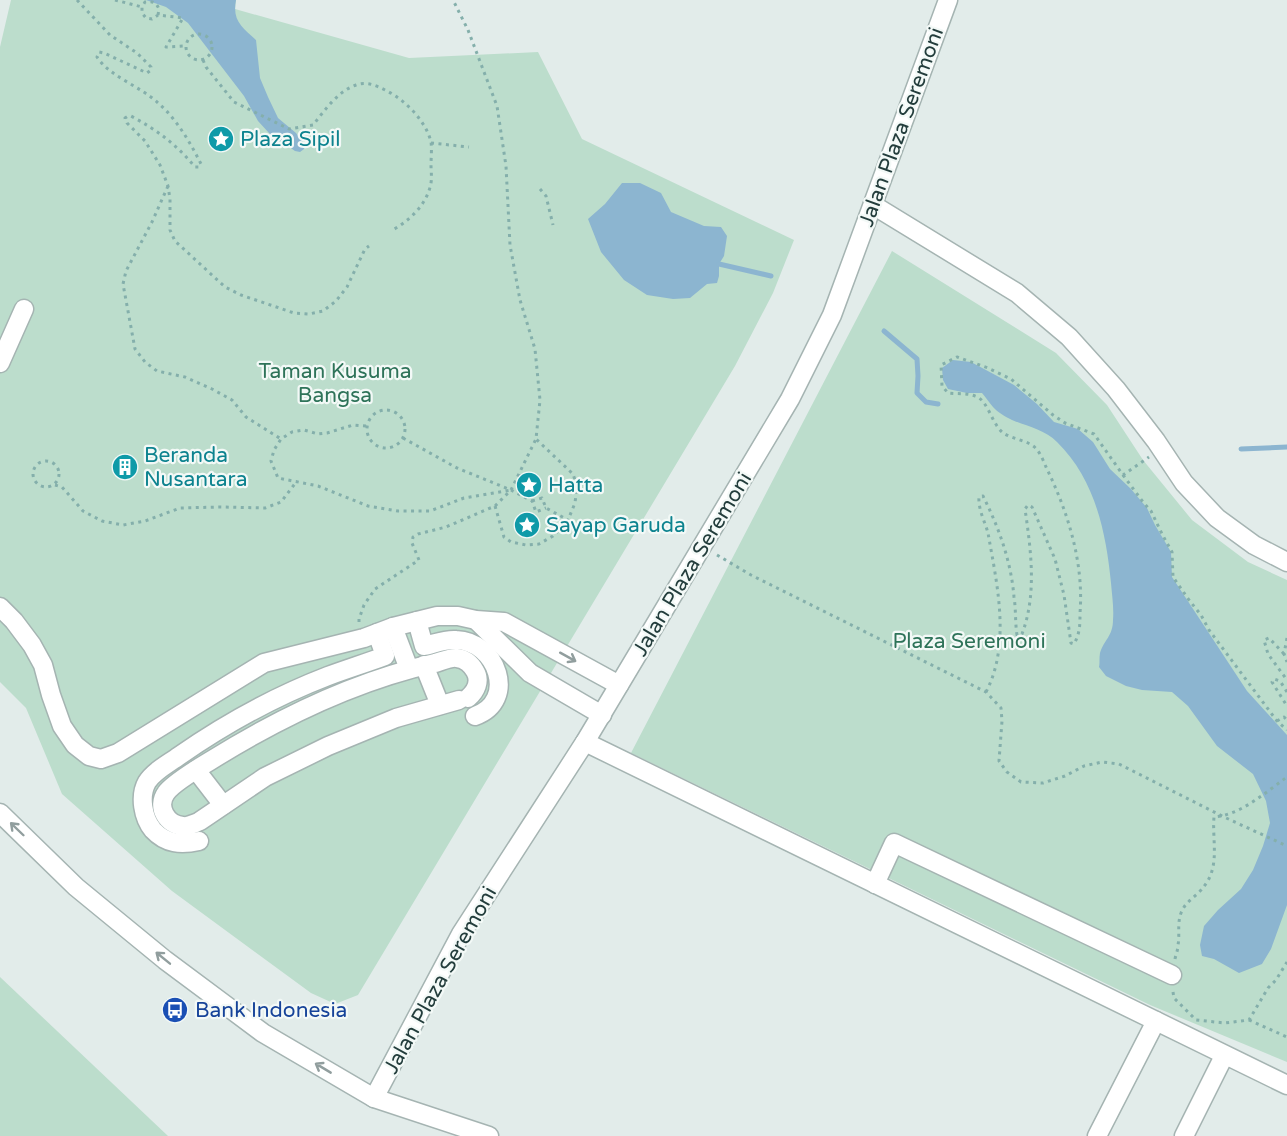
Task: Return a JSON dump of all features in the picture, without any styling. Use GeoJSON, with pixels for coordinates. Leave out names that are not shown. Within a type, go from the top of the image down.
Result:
{"type":"FeatureCollection","features":[{"type":"Feature","properties":{"kind":"street","name":"Jalan Plaza Seremoni"},"geometry":{"type":"LineString","coordinates":[[374,1098],[461,934],[620,685],[801,378],[832,315],[948,0]]}},
{"type":"Feature","properties":{"kind":"street"},"geometry":{"type":"LineString","coordinates":[[873,205],[1017,293],[1069,338],[1116,389],[1161,448],[1184,483],[1217,518],[1254,545],[1287,562]]}},
{"type":"Feature","properties":{"kind":"street"},"geometry":{"type":"LineString","coordinates":[[0,363],[24,309]]}},
{"type":"Feature","properties":{"kind":"street"},"geometry":{"type":"LineString","coordinates":[[0,607],[20,629],[38,655],[62,726],[75,745],[89,756],[101,759],[118,753],[264,663],[437,616],[458,616],[504,622],[620,685]]}},
{"type":"Feature","properties":{"kind":"street"},"geometry":{"type":"LineString","coordinates":[[476,620],[530,673],[602,714]]}},
{"type":"Feature","properties":{"kind":"street"},"geometry":{"type":"LineString","coordinates":[[417,621],[424,646],[444,641],[470,642],[492,659],[497,671],[499,687],[496,698],[489,709],[475,716]]}},
{"type":"Feature","properties":{"kind":"street"},"geometry":{"type":"LineString","coordinates":[[378,633],[417,667],[440,705]]}},
{"type":"Feature","properties":{"kind":"street"},"geometry":{"type":"LineString","coordinates":[[198,828],[172,823],[164,814],[161,803],[166,792],[243,740],[307,708],[377,680],[456,658],[468,662],[477,673],[478,685],[474,693],[464,699],[396,718],[328,746],[265,777],[223,806],[198,828],[187,844],[166,841],[154,831],[146,821],[143,795],[146,783],[155,773],[202,740],[288,693],[385,656],[378,633]]}},
{"type":"Feature","properties":{"kind":"street"},"geometry":{"type":"LineString","coordinates":[[518,662],[533,638]]}},
{"type":"Feature","properties":{"kind":"street"},"geometry":{"type":"LineString","coordinates":[[585,742],[1287,1085]]}},
{"type":"Feature","properties":{"kind":"street"},"geometry":{"type":"LineString","coordinates":[[196,770],[223,806]]}},
{"type":"Feature","properties":{"kind":"street"},"geometry":{"type":"LineString","coordinates":[[0,813],[76,886],[165,960],[263,1033],[374,1098],[489,1136]]}},
{"type":"Feature","properties":{"kind":"street"},"geometry":{"type":"LineString","coordinates":[[875,884],[894,843],[1172,975]]}},
{"type":"Feature","properties":{"kind":"street"},"geometry":{"type":"LineString","coordinates":[[1097,1136],[1156,1021]]}},
{"type":"Feature","properties":{"kind":"street"},"geometry":{"type":"LineString","coordinates":[[1184,1136],[1224,1056]]}},
{"type":"Feature","properties":{"kind":"path"},"geometry":{"type":"LineString","coordinates":[[77,0],[110,34],[137,53],[151,67],[151,70],[147,73],[99,52],[97,57],[99,62],[157,101],[193,147],[200,166],[195,167],[158,131],[131,116],[125,118],[145,141],[160,165],[168,186],[170,230],[175,241],[225,287],[241,295],[294,313],[309,314],[323,311],[336,302],[347,287],[365,249],[369,246]]}},
{"type":"Feature","properties":{"kind":"path"},"geometry":{"type":"LineString","coordinates":[[116,0],[142,7]]}},
{"type":"Feature","properties":{"kind":"path"},"geometry":{"type":"LineString","coordinates":[[378,633],[359,619],[364,604],[375,589],[419,560],[412,543],[413,537],[446,527],[495,506],[512,490],[536,439],[540,400],[535,349],[520,300],[510,245],[507,166],[497,106],[468,30],[453,0]]}},
{"type":"Feature","properties":{"kind":"path"},"geometry":{"type":"LineString","coordinates":[[158,15],[159,9],[156,4],[151,1],[145,2],[142,14],[146,18],[158,15],[183,18],[166,47],[185,46]]}},
{"type":"Feature","properties":{"kind":"path"},"geometry":{"type":"LineString","coordinates":[[195,33],[203,34],[210,39],[213,47],[210,55],[203,60],[194,60],[188,54],[185,46],[188,38],[195,33]]}},
{"type":"Feature","properties":{"kind":"path"},"geometry":{"type":"LineString","coordinates":[[203,60],[234,102],[289,129],[313,125],[344,91],[365,83],[393,94],[412,111],[423,124],[431,142],[430,184],[423,203],[405,223],[391,231]]}},
{"type":"Feature","properties":{"kind":"path"},"geometry":{"type":"LineString","coordinates":[[431,142],[469,147]]}},
{"type":"Feature","properties":{"kind":"path"},"geometry":{"type":"LineString","coordinates":[[168,186],[126,271],[123,284],[135,349],[145,362],[157,371],[185,377],[212,388],[232,400],[246,417],[281,439]]}},
{"type":"Feature","properties":{"kind":"path"},"geometry":{"type":"LineString","coordinates":[[540,189],[546,196],[553,225]]}},
{"type":"Feature","properties":{"kind":"path"},"geometry":{"type":"LineString","coordinates":[[986,692],[993,679],[1000,637],[994,567],[979,497],[983,496],[994,517],[1009,561],[1017,635],[1022,634],[1026,625],[1031,588],[1032,556],[1025,509],[1028,505],[1032,507],[1055,560],[1064,595],[1071,643],[1074,644],[1079,636],[1081,606],[1079,567],[1073,537],[1056,487],[1037,448],[1004,433],[994,423],[986,405],[977,396],[948,393],[942,386],[941,365],[957,357],[988,368],[1011,380],[1065,423],[1094,435],[1151,511],[1172,552],[1173,577],[1201,615],[1209,630],[1277,721],[1287,730]]}},
{"type":"Feature","properties":{"kind":"path"},"geometry":{"type":"LineString","coordinates":[[385,409],[398,414],[405,425],[404,438],[393,448],[379,448],[368,440],[366,426],[373,414],[385,409]]}},
{"type":"Feature","properties":{"kind":"path"},"geometry":{"type":"LineString","coordinates":[[366,426],[353,424],[318,434],[304,430],[292,432],[281,439],[274,450],[272,461],[278,478],[318,486],[368,506],[398,511],[430,511],[464,498],[512,490]]}},
{"type":"Feature","properties":{"kind":"path"},"geometry":{"type":"LineString","coordinates":[[404,438],[457,468],[512,490],[532,501],[536,512],[546,508]]}},
{"type":"Feature","properties":{"kind":"path"},"geometry":{"type":"LineString","coordinates":[[495,506],[504,537],[511,543],[539,544],[553,536],[568,520],[575,503],[577,486],[573,474],[536,439]]}},
{"type":"Feature","properties":{"kind":"path"},"geometry":{"type":"LineString","coordinates":[[1123,475],[1161,448]]}},
{"type":"Feature","properties":{"kind":"path"},"geometry":{"type":"LineString","coordinates":[[55,485],[60,477],[58,468],[51,461],[42,461],[34,467],[32,476],[37,484],[46,488],[55,485],[62,488],[83,511],[102,521],[123,525],[146,521],[180,508],[265,508],[281,502],[297,481]]}},
{"type":"Feature","properties":{"kind":"path"},"geometry":{"type":"LineString","coordinates":[[532,501],[542,498],[546,508],[568,520]]}},
{"type":"Feature","properties":{"kind":"path"},"geometry":{"type":"LineString","coordinates":[[702,546],[751,575],[986,692],[1001,708],[999,761],[1007,772],[1021,782],[1043,783],[1065,776],[1084,766],[1102,762],[1119,764],[1287,846]]}},
{"type":"Feature","properties":{"kind":"path"},"geometry":{"type":"LineString","coordinates":[[1287,662],[1284,654],[1269,638],[1264,640],[1268,654],[1287,680]]}},
{"type":"Feature","properties":{"kind":"path"},"geometry":{"type":"LineString","coordinates":[[1284,654],[1287,638]]}},
{"type":"Feature","properties":{"kind":"path"},"geometry":{"type":"LineString","coordinates":[[1287,692],[1280,681],[1274,679],[1272,682],[1287,706]]}},
{"type":"Feature","properties":{"kind":"path"},"geometry":{"type":"LineString","coordinates":[[1277,721],[1284,717],[1287,720]]}},
{"type":"Feature","properties":{"kind":"path"},"geometry":{"type":"LineString","coordinates":[[1287,777],[1245,806],[1224,817],[1214,817],[1213,872],[1205,886],[1182,910],[1178,925],[1179,945],[1172,970],[1174,998],[1196,1020],[1225,1023],[1249,1020],[1287,1037]]}},
{"type":"Feature","properties":{"kind":"path"},"geometry":{"type":"LineString","coordinates":[[1249,1020],[1287,962]]}},
{"type":"Feature","properties":{"kind":"green space","name":"Taman Kusuma Bangsa"},"geometry":{"type":"Polygon","coordinates":[[[11,0],[236,0],[235,9],[409,58],[538,52],[582,139],[794,240],[773,293],[735,366],[358,995],[335,1004],[311,993],[172,891],[62,794],[26,708],[0,682],[0,47],[11,0]]]}},
{"type":"Feature","properties":{"kind":"green space","name":"Plaza Seremoni"},"geometry":{"type":"Polygon","coordinates":[[[892,251],[1056,353],[1107,405],[1143,460],[1192,520],[1248,562],[1287,580],[1287,1062],[1150,1005],[631,753],[892,251]]]}},
{"type":"Feature","properties":{"kind":"green space"},"geometry":{"type":"Polygon","coordinates":[[[0,977],[168,1136],[0,1136],[0,977]]]}},
{"type":"Feature","properties":{"kind":"water"},"geometry":{"type":"Polygon","coordinates":[[[146,0],[236,0],[235,13],[239,23],[256,40],[260,78],[268,97],[278,118],[296,133],[305,145],[304,149],[300,152],[295,151],[269,133],[258,121],[244,96],[188,23],[166,7],[146,0]]]}},
{"type":"Feature","properties":{"kind":"water"},"geometry":{"type":"Polygon","coordinates":[[[622,183],[640,183],[661,193],[671,212],[704,226],[721,227],[727,236],[724,256],[719,264],[717,283],[707,284],[690,298],[673,299],[647,295],[624,280],[601,252],[588,219],[605,204],[622,183]]]}},
{"type":"Feature","properties":{"kind":"water"},"geometry":{"type":"Polygon","coordinates":[[[953,360],[971,362],[1014,385],[1054,422],[1078,429],[1093,442],[1110,469],[1147,508],[1171,552],[1172,577],[1247,691],[1287,735],[1287,905],[1271,949],[1262,964],[1239,973],[1214,959],[1202,956],[1200,945],[1204,926],[1241,889],[1253,870],[1263,846],[1270,823],[1266,801],[1253,774],[1217,746],[1188,706],[1172,692],[1142,690],[1126,686],[1106,676],[1099,667],[1100,653],[1113,625],[1113,606],[1102,526],[1081,472],[1052,438],[1002,414],[982,393],[948,389],[943,380],[942,368],[953,360]]]}},
{"type":"Feature","properties":{"kind":"waterway"},"geometry":{"type":"LineString","coordinates":[[719,264],[771,276]]}},
{"type":"Feature","properties":{"kind":"waterway"},"geometry":{"type":"LineString","coordinates":[[884,331],[917,359],[917,393],[926,402],[938,404]]}},
{"type":"Feature","properties":{"kind":"waterway"},"geometry":{"type":"LineString","coordinates":[[1241,449],[1287,447]]}},
{"type":"Feature","properties":{"kind":"place","name":"Plaza Sipil"},"geometry":{"type":"Point","coordinates":[221,139]}},
{"type":"Feature","properties":{"kind":"place","name":"Beranda Nusantara"},"geometry":{"type":"Point","coordinates":[125,467]}},
{"type":"Feature","properties":{"kind":"place","name":"Hatta"},"geometry":{"type":"Point","coordinates":[529,485]}},
{"type":"Feature","properties":{"kind":"place","name":"Sayap Garuda"},"geometry":{"type":"Point","coordinates":[527,525]}},
{"type":"Feature","properties":{"kind":"place","name":"Bank Indonesia"},"geometry":{"type":"Point","coordinates":[175,1010]}}]}
